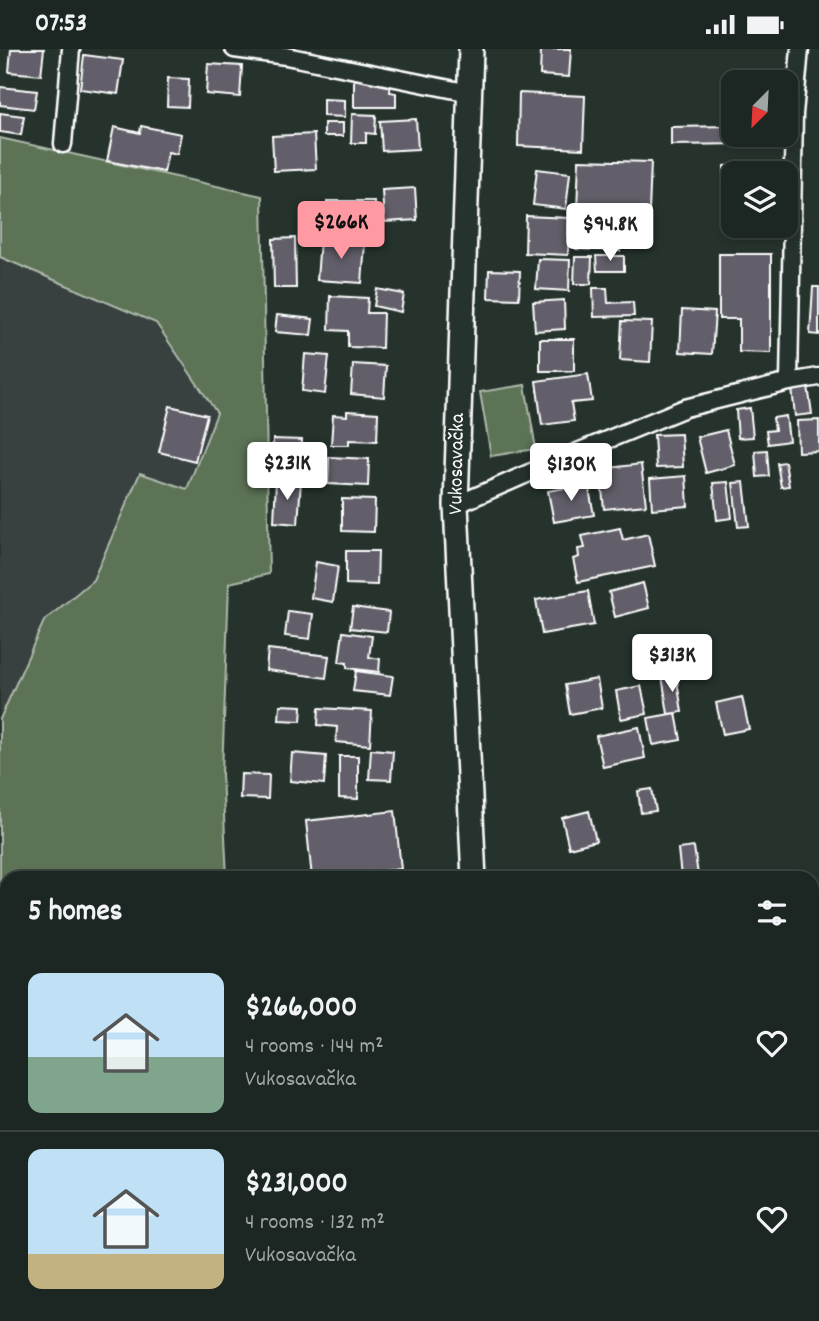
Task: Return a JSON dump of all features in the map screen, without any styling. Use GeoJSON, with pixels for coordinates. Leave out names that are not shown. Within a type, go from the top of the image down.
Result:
{"type":"FeatureCollection","features":[{"type":"Feature","properties":{"kind":"main road","name":"Vukosavačka"},"geometry":{"type":"LineString","coordinates":[[471,49],[456,505],[474,871]]}},
{"type":"Feature","properties":{"kind":"street"},"geometry":{"type":"LineString","coordinates":[[62,144],[71,49]]}},
{"type":"Feature","properties":{"kind":"street"},"geometry":{"type":"LineString","coordinates":[[234,49],[286,56],[470,93]]}},
{"type":"Feature","properties":{"kind":"street"},"geometry":{"type":"LineString","coordinates":[[789,382],[794,114],[800,49]]}},
{"type":"Feature","properties":{"kind":"street"},"geometry":{"type":"LineString","coordinates":[[456,505],[685,408],[819,377]]}},
{"type":"Feature","properties":{"kind":"shaded area"},"geometry":{"type":"Polygon","coordinates":[[[0,257],[156,323],[217,413],[187,489],[139,473],[93,580],[44,621],[0,719],[0,257]]]}},
{"type":"Feature","properties":{"kind":"green space"},"geometry":{"type":"Polygon","coordinates":[[[0,138],[262,196],[269,574],[229,583],[222,774],[227,871],[0,871],[0,719],[44,621],[93,580],[140,473],[187,489],[217,413],[156,323],[0,257],[0,138]]]}},
{"type":"Feature","properties":{"kind":"green space"},"geometry":{"type":"Polygon","coordinates":[[[525,385],[536,449],[491,456],[480,392],[525,385]]]}},
{"type":"Feature","properties":{"kind":"building"},"geometry":{"type":"Polygon","coordinates":[[[11,49],[44,49],[41,75],[9,72],[11,49]]]}},
{"type":"Feature","properties":{"kind":"building"},"geometry":{"type":"Polygon","coordinates":[[[541,49],[571,49],[569,77],[540,75],[541,49]]]}},
{"type":"Feature","properties":{"kind":"building"},"geometry":{"type":"Polygon","coordinates":[[[84,55],[123,60],[118,94],[80,89],[84,55]]]}},
{"type":"Feature","properties":{"kind":"building"},"geometry":{"type":"Polygon","coordinates":[[[208,64],[242,66],[240,97],[206,94],[208,64]]]}},
{"type":"Feature","properties":{"kind":"building"},"geometry":{"type":"Polygon","coordinates":[[[168,78],[189,79],[188,107],[167,106],[168,78]]]}},
{"type":"Feature","properties":{"kind":"building"},"geometry":{"type":"Polygon","coordinates":[[[354,79],[391,80],[390,92],[396,93],[396,107],[354,107],[354,79]]]}},
{"type":"Feature","properties":{"kind":"building"},"geometry":{"type":"Polygon","coordinates":[[[0,87],[37,91],[34,109],[0,105],[0,87]]]}},
{"type":"Feature","properties":{"kind":"building"},"geometry":{"type":"Polygon","coordinates":[[[519,93],[585,96],[583,149],[518,146],[519,93]]]}},
{"type":"Feature","properties":{"kind":"building"},"geometry":{"type":"Polygon","coordinates":[[[323,99],[345,100],[345,117],[323,116],[323,99]]]}},
{"type":"Feature","properties":{"kind":"building"},"geometry":{"type":"Polygon","coordinates":[[[0,113],[24,116],[21,135],[0,132],[0,113]]]}},
{"type":"Feature","properties":{"kind":"building"},"geometry":{"type":"Polygon","coordinates":[[[352,114],[376,115],[375,134],[366,133],[366,143],[351,143],[352,114]]]}},
{"type":"Feature","properties":{"kind":"building"},"geometry":{"type":"Polygon","coordinates":[[[416,119],[418,149],[382,151],[380,121],[416,119]]]}},
{"type":"Feature","properties":{"kind":"building"},"geometry":{"type":"Polygon","coordinates":[[[324,123],[343,123],[343,136],[324,136],[324,123]]]}},
{"type":"Feature","properties":{"kind":"building"},"geometry":{"type":"Polygon","coordinates":[[[141,126],[181,134],[177,154],[168,152],[164,172],[107,161],[114,127],[140,133],[141,126]]]}},
{"type":"Feature","properties":{"kind":"building"},"geometry":{"type":"Polygon","coordinates":[[[721,126],[721,144],[671,145],[671,127],[721,126]]]}},
{"type":"Feature","properties":{"kind":"building"},"geometry":{"type":"Polygon","coordinates":[[[314,134],[316,169],[274,171],[272,136],[314,134]]]}},
{"type":"Feature","properties":{"kind":"building"},"geometry":{"type":"Polygon","coordinates":[[[579,160],[651,162],[649,212],[577,210],[579,160]]]}},
{"type":"Feature","properties":{"kind":"building"},"geometry":{"type":"Polygon","coordinates":[[[537,169],[570,173],[566,209],[533,205],[537,169]]]}},
{"type":"Feature","properties":{"kind":"building"},"geometry":{"type":"Polygon","coordinates":[[[415,188],[417,220],[384,222],[382,190],[415,188]]]}},
{"type":"Feature","properties":{"kind":"building"},"geometry":{"type":"Polygon","coordinates":[[[327,201],[374,201],[374,224],[327,223],[327,201]]]}},
{"type":"Feature","properties":{"kind":"building"},"geometry":{"type":"Polygon","coordinates":[[[526,216],[569,218],[568,255],[525,253],[526,216]]]}},
{"type":"Feature","properties":{"kind":"building"},"geometry":{"type":"Polygon","coordinates":[[[577,219],[622,222],[620,251],[576,249],[577,219]]]}},
{"type":"Feature","properties":{"kind":"building"},"geometry":{"type":"Polygon","coordinates":[[[295,238],[296,288],[274,288],[273,239],[295,238]]]}},
{"type":"Feature","properties":{"kind":"building"},"geometry":{"type":"Polygon","coordinates":[[[320,239],[365,243],[362,283],[317,280],[320,239]]]}},
{"type":"Feature","properties":{"kind":"building"},"geometry":{"type":"Polygon","coordinates":[[[719,254],[771,254],[771,353],[739,352],[739,319],[719,319],[719,254]]]}},
{"type":"Feature","properties":{"kind":"building"},"geometry":{"type":"Polygon","coordinates":[[[596,256],[624,256],[624,271],[597,271],[596,256]]]}},
{"type":"Feature","properties":{"kind":"building"},"geometry":{"type":"Polygon","coordinates":[[[575,257],[592,257],[591,284],[574,284],[575,257]]]}},
{"type":"Feature","properties":{"kind":"building"},"geometry":{"type":"Polygon","coordinates":[[[538,259],[570,260],[569,291],[536,289],[538,259]]]}},
{"type":"Feature","properties":{"kind":"building"},"geometry":{"type":"Polygon","coordinates":[[[489,270],[520,271],[519,299],[488,298],[489,270]]]}},
{"type":"Feature","properties":{"kind":"building"},"geometry":{"type":"Polygon","coordinates":[[[813,287],[819,287],[819,335],[810,334],[813,287]]]}},
{"type":"Feature","properties":{"kind":"building"},"geometry":{"type":"Polygon","coordinates":[[[593,288],[607,288],[608,303],[633,302],[634,316],[594,317],[593,288]]]}},
{"type":"Feature","properties":{"kind":"building"},"geometry":{"type":"Polygon","coordinates":[[[377,289],[404,294],[401,312],[374,306],[377,289]]]}},
{"type":"Feature","properties":{"kind":"building"},"geometry":{"type":"Polygon","coordinates":[[[330,296],[368,298],[367,313],[383,313],[382,348],[348,347],[348,331],[329,330],[330,296]]]}},
{"type":"Feature","properties":{"kind":"building"},"geometry":{"type":"Polygon","coordinates":[[[564,300],[565,329],[535,331],[533,302],[564,300]]]}},
{"type":"Feature","properties":{"kind":"building"},"geometry":{"type":"Polygon","coordinates":[[[682,310],[715,312],[712,354],[680,352],[682,310]]]}},
{"type":"Feature","properties":{"kind":"building"},"geometry":{"type":"Polygon","coordinates":[[[277,315],[313,319],[311,335],[275,332],[277,315]]]}},
{"type":"Feature","properties":{"kind":"building"},"geometry":{"type":"Polygon","coordinates":[[[622,321],[652,322],[650,362],[620,360],[622,321]]]}},
{"type":"Feature","properties":{"kind":"building"},"geometry":{"type":"Polygon","coordinates":[[[540,339],[574,339],[574,371],[540,371],[540,339]]]}},
{"type":"Feature","properties":{"kind":"building"},"geometry":{"type":"Polygon","coordinates":[[[305,354],[329,356],[325,394],[302,391],[305,354]]]}},
{"type":"Feature","properties":{"kind":"building"},"geometry":{"type":"Polygon","coordinates":[[[353,364],[386,366],[384,397],[351,394],[353,364]]]}},
{"type":"Feature","properties":{"kind":"building"},"geometry":{"type":"Polygon","coordinates":[[[588,374],[592,401],[571,403],[574,421],[542,425],[536,381],[588,374]]]}},
{"type":"Feature","properties":{"kind":"building"},"geometry":{"type":"Polygon","coordinates":[[[808,386],[812,414],[795,416],[792,388],[808,386]]]}},
{"type":"Feature","properties":{"kind":"building"},"geometry":{"type":"Polygon","coordinates":[[[170,406],[207,415],[195,461],[159,452],[170,406]]]}},
{"type":"Feature","properties":{"kind":"building"},"geometry":{"type":"Polygon","coordinates":[[[750,408],[753,437],[738,438],[736,410],[750,408]]]}},
{"type":"Feature","properties":{"kind":"building"},"geometry":{"type":"Polygon","coordinates":[[[347,411],[378,413],[377,441],[349,440],[349,445],[331,445],[333,415],[347,416],[347,411]]]}},
{"type":"Feature","properties":{"kind":"building"},"geometry":{"type":"Polygon","coordinates":[[[786,416],[789,441],[768,444],[766,431],[775,430],[773,418],[786,416]]]}},
{"type":"Feature","properties":{"kind":"building"},"geometry":{"type":"Polygon","coordinates":[[[819,420],[819,451],[798,452],[797,421],[819,420]]]}},
{"type":"Feature","properties":{"kind":"building"},"geometry":{"type":"Polygon","coordinates":[[[726,430],[735,465],[706,473],[697,437],[726,430]]]}},
{"type":"Feature","properties":{"kind":"building"},"geometry":{"type":"Polygon","coordinates":[[[681,434],[683,467],[656,468],[654,435],[681,434]]]}},
{"type":"Feature","properties":{"kind":"building"},"geometry":{"type":"Polygon","coordinates":[[[273,439],[302,440],[301,472],[272,470],[273,439]]]}},
{"type":"Feature","properties":{"kind":"building"},"geometry":{"type":"Polygon","coordinates":[[[767,450],[769,476],[757,477],[755,451],[767,450]]]}},
{"type":"Feature","properties":{"kind":"building"},"geometry":{"type":"Polygon","coordinates":[[[329,457],[369,459],[368,486],[328,484],[329,457]]]}},
{"type":"Feature","properties":{"kind":"building"},"geometry":{"type":"Polygon","coordinates":[[[785,462],[789,486],[781,487],[777,463],[785,462]]]}},
{"type":"Feature","properties":{"kind":"building"},"geometry":{"type":"Polygon","coordinates":[[[641,464],[646,505],[604,509],[600,469],[641,464]]]}},
{"type":"Feature","properties":{"kind":"building"},"geometry":{"type":"Polygon","coordinates":[[[686,476],[688,506],[652,509],[650,479],[686,476]]]}},
{"type":"Feature","properties":{"kind":"building"},"geometry":{"type":"Polygon","coordinates":[[[276,480],[301,481],[298,524],[274,522],[276,480]]]}},
{"type":"Feature","properties":{"kind":"building"},"geometry":{"type":"Polygon","coordinates":[[[728,482],[732,518],[717,520],[713,483],[728,482]]]}},
{"type":"Feature","properties":{"kind":"building"},"geometry":{"type":"Polygon","coordinates":[[[744,482],[749,526],[738,527],[733,483],[744,482]]]}},
{"type":"Feature","properties":{"kind":"building"},"geometry":{"type":"Polygon","coordinates":[[[588,484],[594,515],[554,522],[548,491],[588,484]]]}},
{"type":"Feature","properties":{"kind":"building"},"geometry":{"type":"Polygon","coordinates":[[[342,499],[375,500],[374,532],[342,531],[342,499]]]}},
{"type":"Feature","properties":{"kind":"building"},"geometry":{"type":"Polygon","coordinates":[[[620,528],[623,540],[648,534],[655,566],[578,582],[573,559],[579,557],[578,549],[585,548],[582,536],[620,528]]]}},
{"type":"Feature","properties":{"kind":"building"},"geometry":{"type":"Polygon","coordinates":[[[346,551],[378,551],[377,585],[346,584],[346,551]]]}},
{"type":"Feature","properties":{"kind":"building"},"geometry":{"type":"Polygon","coordinates":[[[316,562],[338,566],[333,602],[311,598],[316,562]]]}},
{"type":"Feature","properties":{"kind":"building"},"geometry":{"type":"Polygon","coordinates":[[[643,583],[649,608],[615,617],[609,592],[643,583]]]}},
{"type":"Feature","properties":{"kind":"building"},"geometry":{"type":"Polygon","coordinates":[[[588,591],[594,625],[542,634],[536,600],[588,591]]]}},
{"type":"Feature","properties":{"kind":"building"},"geometry":{"type":"Polygon","coordinates":[[[353,607],[389,612],[387,632],[350,628],[353,607]]]}},
{"type":"Feature","properties":{"kind":"building"},"geometry":{"type":"Polygon","coordinates":[[[288,611],[313,614],[310,639],[285,636],[288,611]]]}},
{"type":"Feature","properties":{"kind":"building"},"geometry":{"type":"Polygon","coordinates":[[[343,632],[372,636],[369,657],[380,659],[379,672],[347,668],[347,663],[339,662],[343,632]]]}},
{"type":"Feature","properties":{"kind":"building"},"geometry":{"type":"Polygon","coordinates":[[[268,649],[329,656],[326,678],[266,670],[268,649]]]}},
{"type":"Feature","properties":{"kind":"building"},"geometry":{"type":"Polygon","coordinates":[[[356,671],[393,676],[390,695],[353,691],[356,671]]]}},
{"type":"Feature","properties":{"kind":"building"},"geometry":{"type":"Polygon","coordinates":[[[676,674],[682,712],[668,714],[662,676],[676,674]]]}},
{"type":"Feature","properties":{"kind":"building"},"geometry":{"type":"Polygon","coordinates":[[[597,679],[602,708],[570,714],[565,685],[597,679]]]}},
{"type":"Feature","properties":{"kind":"building"},"geometry":{"type":"Polygon","coordinates":[[[641,686],[647,714],[621,719],[616,691],[641,686]]]}},
{"type":"Feature","properties":{"kind":"building"},"geometry":{"type":"Polygon","coordinates":[[[742,697],[749,729],[723,734],[716,703],[742,697]]]}},
{"type":"Feature","properties":{"kind":"building"},"geometry":{"type":"Polygon","coordinates":[[[280,705],[302,706],[301,721],[279,720],[280,705]]]}},
{"type":"Feature","properties":{"kind":"building"},"geometry":{"type":"Polygon","coordinates":[[[319,708],[372,711],[370,745],[336,742],[337,727],[318,725],[319,708]]]}},
{"type":"Feature","properties":{"kind":"building"},"geometry":{"type":"Polygon","coordinates":[[[676,713],[681,740],[653,745],[648,718],[676,713]]]}},
{"type":"Feature","properties":{"kind":"building"},"geometry":{"type":"Polygon","coordinates":[[[639,727],[645,758],[603,767],[596,736],[639,727]]]}},
{"type":"Feature","properties":{"kind":"building"},"geometry":{"type":"Polygon","coordinates":[[[371,749],[393,751],[391,780],[369,779],[371,749]]]}},
{"type":"Feature","properties":{"kind":"building"},"geometry":{"type":"Polygon","coordinates":[[[292,753],[326,756],[324,784],[290,781],[292,753]]]}},
{"type":"Feature","properties":{"kind":"building"},"geometry":{"type":"Polygon","coordinates":[[[339,756],[358,756],[358,799],[339,798],[339,756]]]}},
{"type":"Feature","properties":{"kind":"building"},"geometry":{"type":"Polygon","coordinates":[[[241,774],[269,775],[268,799],[240,798],[241,774]]]}},
{"type":"Feature","properties":{"kind":"building"},"geometry":{"type":"Polygon","coordinates":[[[652,789],[656,811],[641,813],[638,791],[652,789]]]}},
{"type":"Feature","properties":{"kind":"building"},"geometry":{"type":"Polygon","coordinates":[[[395,811],[401,869],[311,871],[306,821],[395,811]]]}},
{"type":"Feature","properties":{"kind":"building"},"geometry":{"type":"Polygon","coordinates":[[[589,811],[596,841],[569,848],[562,818],[589,811]]]}},
{"type":"Feature","properties":{"kind":"building"},"geometry":{"type":"Polygon","coordinates":[[[694,847],[697,871],[680,871],[678,849],[694,847]]]}}]}
